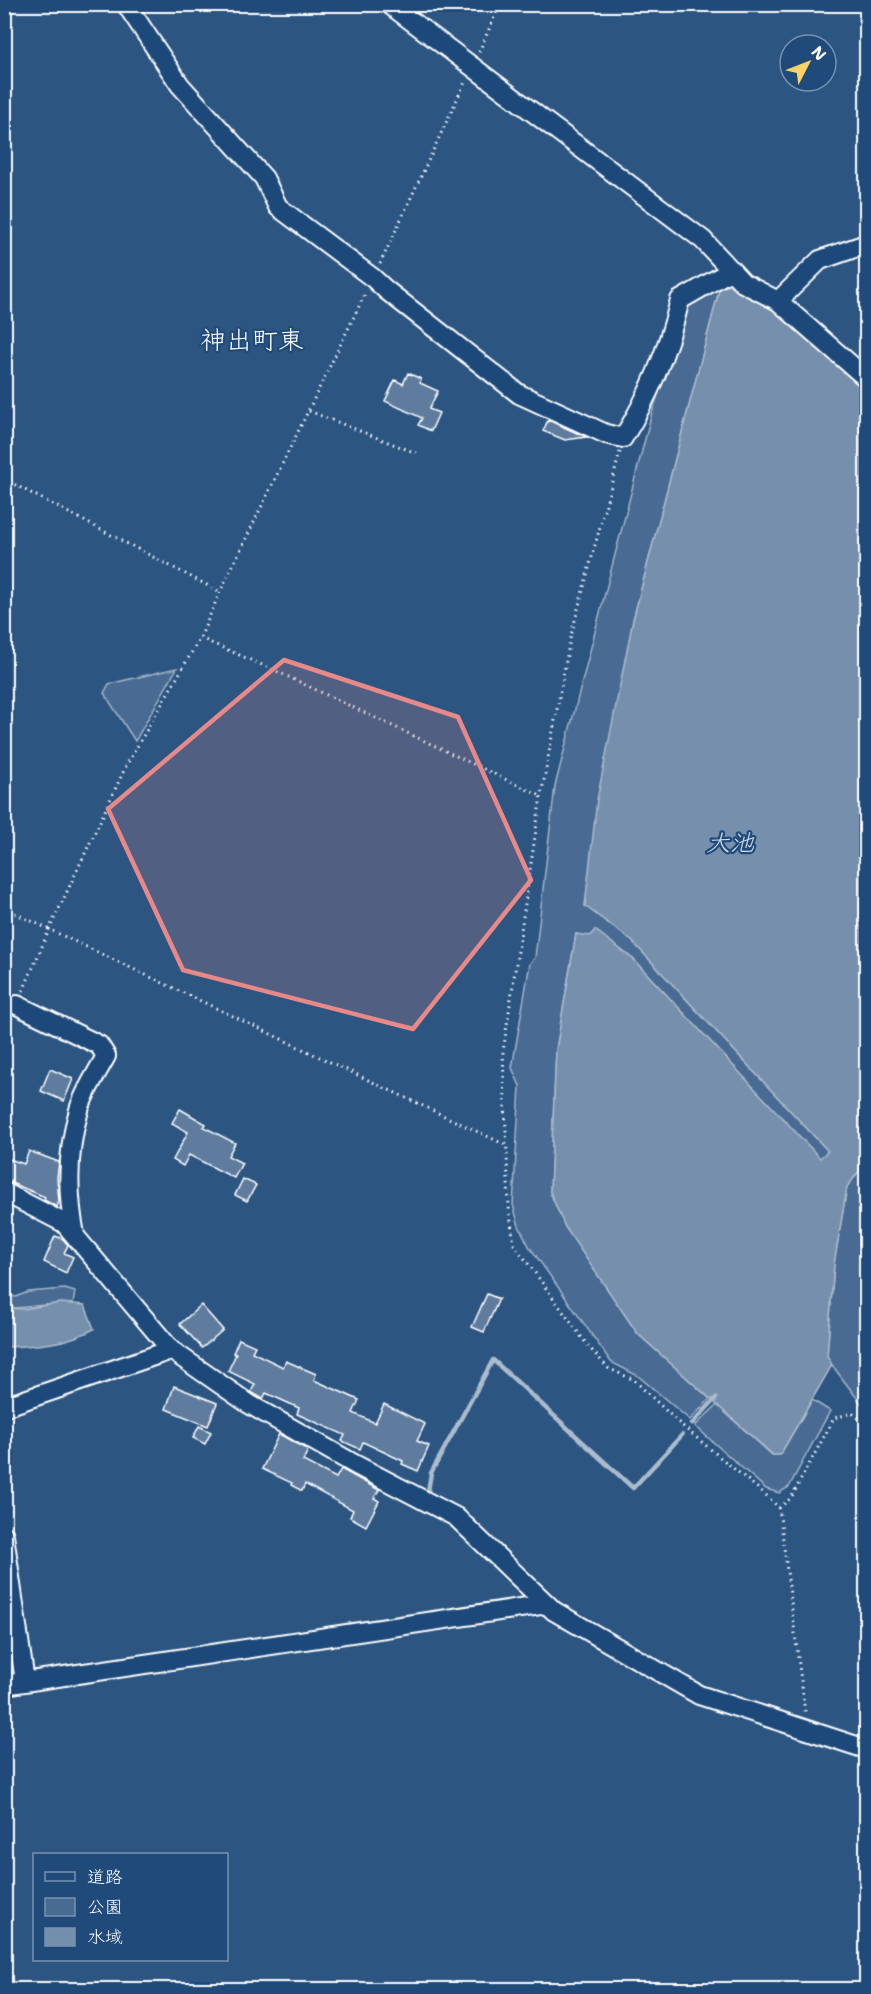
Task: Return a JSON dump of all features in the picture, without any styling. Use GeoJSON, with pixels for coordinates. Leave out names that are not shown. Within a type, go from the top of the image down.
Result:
{"type":"FeatureCollection","features":[{"type":"Feature","properties":{"kind":"street"},"geometry":{"type":"LineString","coordinates":[[126,4],[180,85],[264,178],[278,207],[373,278],[519,394],[606,434],[623,438],[642,408],[670,339],[680,300],[732,270]]}},
{"type":"Feature","properties":{"kind":"street"},"geometry":{"type":"LineString","coordinates":[[389,4],[703,240],[743,283],[778,301],[867,378]]}},
{"type":"Feature","properties":{"kind":"street"},"geometry":{"type":"LineString","coordinates":[[778,301],[820,260],[867,244]]}},
{"type":"Feature","properties":{"kind":"street"},"geometry":{"type":"LineString","coordinates":[[17,1005],[99,1045],[105,1056],[79,1109],[69,1158],[70,1210],[75,1235]]}},
{"type":"Feature","properties":{"kind":"street"},"geometry":{"type":"LineString","coordinates":[[4,1191],[64,1223],[171,1350],[249,1404],[356,1466],[456,1516],[554,1611],[699,1695],[867,1749]]}},
{"type":"Feature","properties":{"kind":"street"},"geometry":{"type":"LineString","coordinates":[[4,1407],[171,1350]]}},
{"type":"Feature","properties":{"kind":"street"},"geometry":{"type":"LineString","coordinates":[[4,1535],[26,1682]]}},
{"type":"Feature","properties":{"kind":"street"},"geometry":{"type":"LineString","coordinates":[[4,1685],[547,1604]]}},
{"type":"Feature","properties":{"kind":"path"},"geometry":{"type":"LineString","coordinates":[[17,1005],[49,930],[127,764],[200,638],[220,592],[373,278],[500,4]]}},
{"type":"Feature","properties":{"kind":"path"},"geometry":{"type":"LineString","coordinates":[[309,411],[416,453]]}},
{"type":"Feature","properties":{"kind":"path"},"geometry":{"type":"LineString","coordinates":[[623,438],[570,639],[541,796],[503,1052],[509,1207],[514,1244],[588,1346],[608,1368],[634,1380],[681,1424],[779,1508],[807,1730]]}},
{"type":"Feature","properties":{"kind":"path"},"geometry":{"type":"LineString","coordinates":[[4,479],[220,592]]}},
{"type":"Feature","properties":{"kind":"path"},"geometry":{"type":"LineString","coordinates":[[200,638],[276,670],[541,796]]}},
{"type":"Feature","properties":{"kind":"path"},"geometry":{"type":"LineString","coordinates":[[4,908],[508,1146]]}},
{"type":"Feature","properties":{"kind":"path"},"geometry":{"type":"LineString","coordinates":[[779,1508],[791,1498],[834,1418],[852,1413],[867,1424]]}},
{"type":"Feature","properties":{"kind":"highlighted area"},"geometry":{"type":"Polygon","coordinates":[[[284,660],[458,717],[531,880],[413,1029],[183,970],[108,809],[284,660]]]}},
{"type":"Feature","properties":{"kind":"green space"},"geometry":{"type":"Polygon","coordinates":[[[720,287],[633,620],[585,906],[632,941],[828,1151],[820,1159],[633,959],[595,930],[590,937],[576,934],[556,1050],[550,1192],[565,1227],[638,1334],[710,1399],[690,1420],[638,1376],[611,1362],[529,1246],[519,1226],[513,1205],[520,1086],[512,1068],[530,963],[535,958],[555,786],[651,416],[687,307],[700,293],[720,287]]]}},
{"type":"Feature","properties":{"kind":"green space"},"geometry":{"type":"Polygon","coordinates":[[[177,668],[135,741],[104,693],[109,684],[177,668]]]}},
{"type":"Feature","properties":{"kind":"green space"},"geometry":{"type":"Polygon","coordinates":[[[866,1162],[866,1277],[860,1349],[862,1360],[866,1365],[866,1410],[827,1356],[834,1264],[847,1187],[866,1162]]]}},
{"type":"Feature","properties":{"kind":"green space"},"geometry":{"type":"Polygon","coordinates":[[[65,1289],[75,1292],[73,1304],[5,1308],[5,1295],[16,1297],[28,1292],[65,1289]]]}},
{"type":"Feature","properties":{"kind":"green space"},"geometry":{"type":"Polygon","coordinates":[[[812,1400],[830,1411],[789,1487],[779,1493],[766,1489],[695,1426],[717,1405],[772,1455],[780,1455],[812,1400]]]}},
{"type":"Feature","properties":{"kind":"water","name":"大池"},"geometry":{"type":"Polygon","coordinates":[[[730,286],[794,320],[866,392],[866,1162],[847,1187],[834,1264],[827,1356],[832,1365],[780,1455],[773,1455],[638,1334],[565,1227],[550,1192],[556,1050],[576,934],[590,936],[595,930],[633,959],[820,1158],[828,1151],[632,941],[585,906],[597,800],[633,620],[720,287],[730,286]]]}},
{"type":"Feature","properties":{"kind":"water"},"geometry":{"type":"Polygon","coordinates":[[[866,1277],[866,1365],[862,1360],[860,1349],[866,1277]]]}},
{"type":"Feature","properties":{"kind":"water"},"geometry":{"type":"Polygon","coordinates":[[[60,1303],[85,1305],[94,1329],[62,1341],[5,1347],[5,1308],[24,1309],[60,1303]]]}},
{"type":"Feature","properties":{"kind":"building"},"geometry":{"type":"Polygon","coordinates":[[[408,373],[421,379],[420,383],[438,391],[429,409],[439,413],[431,431],[418,425],[422,418],[385,401],[395,380],[403,384],[408,373]]]}},
{"type":"Feature","properties":{"kind":"building"},"geometry":{"type":"Polygon","coordinates":[[[548,420],[586,437],[565,440],[543,431],[548,420]]]}},
{"type":"Feature","properties":{"kind":"building"},"geometry":{"type":"Polygon","coordinates":[[[50,1069],[73,1079],[64,1101],[41,1091],[50,1069]]]}},
{"type":"Feature","properties":{"kind":"building"},"geometry":{"type":"Polygon","coordinates":[[[180,1109],[206,1124],[204,1127],[235,1143],[228,1156],[242,1163],[234,1178],[189,1155],[183,1166],[173,1160],[188,1132],[172,1123],[180,1109]]]}},
{"type":"Feature","properties":{"kind":"building"},"geometry":{"type":"Polygon","coordinates":[[[29,1151],[59,1162],[57,1207],[44,1200],[45,1197],[4,1180],[4,1157],[24,1164],[29,1151]]]}},
{"type":"Feature","properties":{"kind":"building"},"geometry":{"type":"Polygon","coordinates":[[[243,1179],[256,1185],[247,1201],[235,1195],[243,1179]]]}},
{"type":"Feature","properties":{"kind":"building"},"geometry":{"type":"Polygon","coordinates":[[[55,1236],[63,1239],[68,1245],[64,1253],[73,1257],[66,1273],[44,1262],[55,1236]]]}},
{"type":"Feature","properties":{"kind":"building"},"geometry":{"type":"Polygon","coordinates":[[[487,1294],[499,1299],[484,1332],[472,1327],[487,1294]]]}},
{"type":"Feature","properties":{"kind":"building"},"geometry":{"type":"Polygon","coordinates":[[[201,1305],[223,1330],[202,1348],[180,1324],[201,1305]]]}},
{"type":"Feature","properties":{"kind":"building"},"geometry":{"type":"Polygon","coordinates":[[[239,1339],[255,1346],[252,1352],[283,1367],[286,1361],[316,1374],[314,1380],[359,1400],[353,1413],[375,1423],[384,1404],[425,1424],[417,1441],[429,1446],[418,1471],[402,1464],[403,1461],[363,1442],[360,1449],[342,1441],[345,1435],[297,1414],[299,1408],[266,1393],[263,1399],[251,1392],[255,1384],[228,1371],[236,1354],[233,1353],[239,1339]]]}},
{"type":"Feature","properties":{"kind":"building"},"geometry":{"type":"Polygon","coordinates":[[[174,1386],[217,1403],[208,1426],[166,1409],[174,1386]]]}},
{"type":"Feature","properties":{"kind":"building"},"geometry":{"type":"Polygon","coordinates":[[[199,1426],[211,1432],[205,1444],[193,1438],[199,1426]]]}},
{"type":"Feature","properties":{"kind":"building"},"geometry":{"type":"Polygon","coordinates":[[[279,1434],[308,1450],[303,1461],[336,1478],[341,1469],[379,1490],[374,1498],[379,1501],[366,1526],[350,1517],[353,1510],[305,1484],[302,1491],[291,1485],[292,1483],[262,1469],[279,1434]]]}},
{"type":"Feature","properties":{"kind":"waterway"},"geometry":{"type":"LineString","coordinates":[[428,1491],[431,1473],[493,1360],[633,1488],[682,1435]]}},
{"type":"Feature","properties":{"kind":"waterway"},"geometry":{"type":"LineString","coordinates":[[692,1424],[716,1398]]}},
{"type":"Feature","properties":{"kind":"district","name":"神出町東"},"geometry":{"type":"Point","coordinates":[252,340]}}]}
